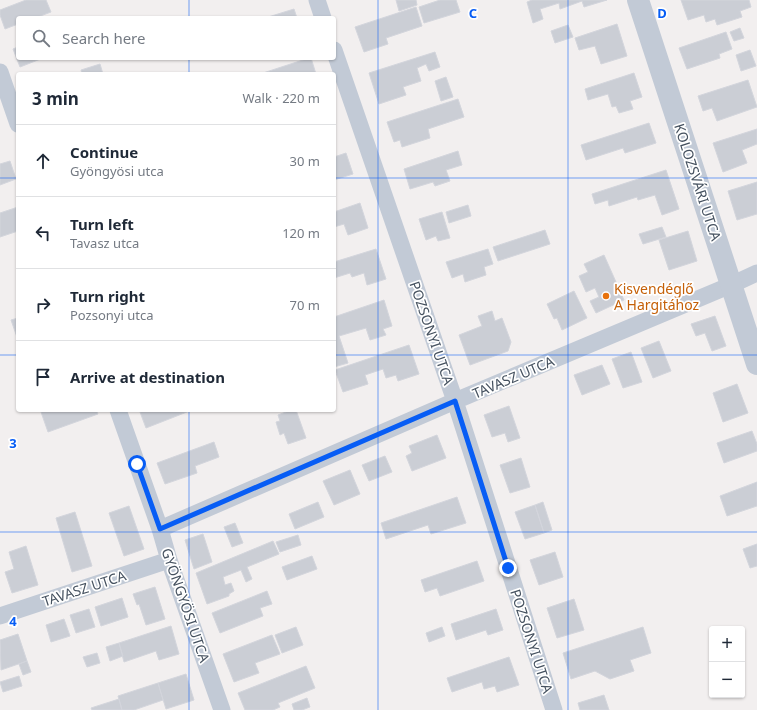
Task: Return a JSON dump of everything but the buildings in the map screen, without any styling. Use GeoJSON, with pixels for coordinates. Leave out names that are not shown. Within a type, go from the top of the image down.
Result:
{"type":"FeatureCollection","features":[{"type":"Feature","properties":{"kind":"street"},"geometry":{"type":"LineString","coordinates":[[317,0],[322,16]]}},
{"type":"Feature","properties":{"kind":"street","name":"KOLOZSVÁRI UTCA"},"geometry":{"type":"LineString","coordinates":[[638,0],[757,364]]}},
{"type":"Feature","properties":{"kind":"street","name":"POZSONYI UTCA"},"geometry":{"type":"LineString","coordinates":[[336,56],[455,401],[554,710]]}},
{"type":"Feature","properties":{"kind":"street"},"geometry":{"type":"LineString","coordinates":[[0,72],[16,118]]}},
{"type":"Feature","properties":{"kind":"street","name":"TAVASZ UTCA"},"geometry":{"type":"LineString","coordinates":[[160,529],[455,401],[757,273]]}},
{"type":"Feature","properties":{"kind":"street","name":"GYÖNGYÖSI UTCA"},"geometry":{"type":"LineString","coordinates":[[119,412],[222,710]]}},
{"type":"Feature","properties":{"kind":"street","name":"TAVASZ UTCA"},"geometry":{"type":"LineString","coordinates":[[0,616],[169,560]]}},
{"type":"Feature","properties":{"kind":"place","name":"Kisvendéglő A Hargitához"},"geometry":{"type":"Point","coordinates":[606,296]}},
{"type":"Feature","properties":{"kind":"route"},"geometry":{"type":"LineString","coordinates":[[137,464],[160,529],[455,401],[508,568]]}}]}
